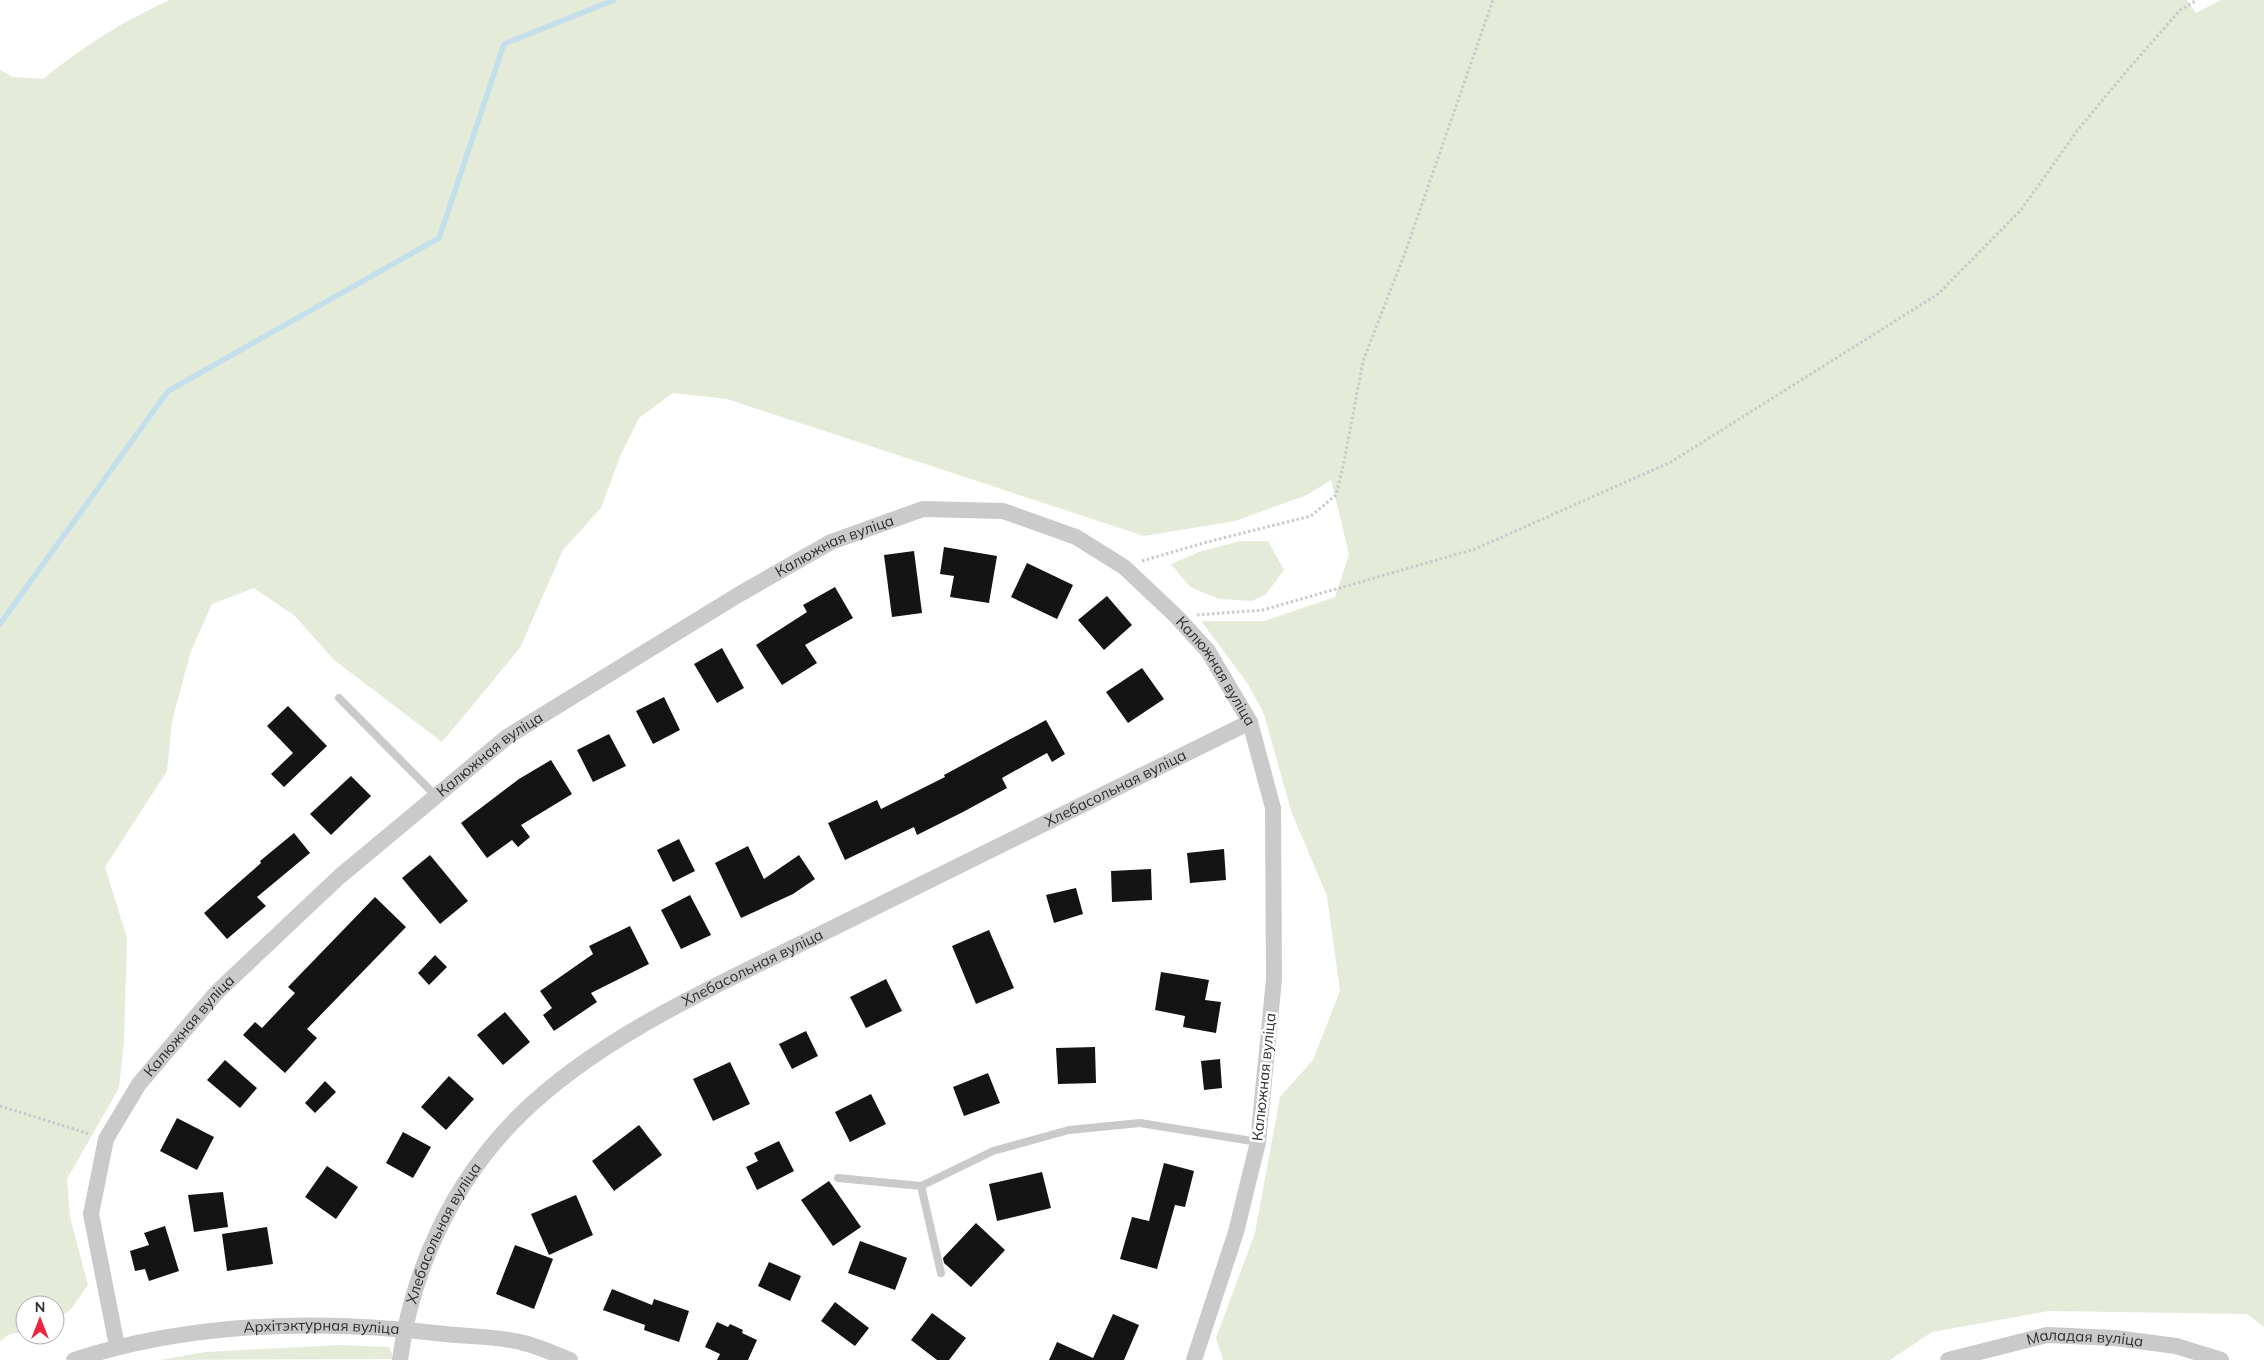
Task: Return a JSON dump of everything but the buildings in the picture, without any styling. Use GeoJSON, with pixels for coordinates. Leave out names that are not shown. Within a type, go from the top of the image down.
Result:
{"type":"FeatureCollection","features":[{"type":"Feature","properties":{"kind":"street","name":"Калюжная вуліца"},"geometry":{"type":"LineString","coordinates":[[117,1346],[91,1214],[106,1140],[139,1084],[216,992],[339,877],[507,737],[738,595],[831,542],[923,509],[1004,511],[1076,538],[1124,567],[1176,616],[1208,652],[1250,722],[1273,808],[1274,979],[1258,1142],[1236,1232],[1194,1360]]}},
{"type":"Feature","properties":{"kind":"street","name":"Хлебасольная вуліца"},"geometry":{"type":"LineString","coordinates":[[400,1360],[404,1329],[430,1245],[475,1166],[521,1114],[581,1064],[673,1007],[1250,722]]}},
{"type":"Feature","properties":{"kind":"street","name":"Архітэктурная вуліца"},"geometry":{"type":"LineString","coordinates":[[74,1360],[117,1346],[226,1329],[268,1325],[315,1324],[404,1329],[523,1343],[570,1360]]}},
{"type":"Feature","properties":{"kind":"street","name":"Маладая вуліца"},"geometry":{"type":"LineString","coordinates":[[1948,1360],[2047,1335],[2115,1338],[2176,1346],[2221,1360]]}},
{"type":"Feature","properties":{"kind":"lane"},"geometry":{"type":"LineString","coordinates":[[339,698],[436,796]]}},
{"type":"Feature","properties":{"kind":"lane"},"geometry":{"type":"LineString","coordinates":[[838,1178],[921,1186],[993,1152],[1068,1130],[1140,1123],[1258,1142]]}},
{"type":"Feature","properties":{"kind":"lane"},"geometry":{"type":"LineString","coordinates":[[921,1186],[941,1273]]}},
{"type":"Feature","properties":{"kind":"path"},"geometry":{"type":"LineString","coordinates":[[1124,567],[1207,542],[1311,516],[1336,496],[1363,361],[1405,253],[1492,0]]}},
{"type":"Feature","properties":{"kind":"path"},"geometry":{"type":"LineString","coordinates":[[1176,616],[1263,610],[1474,550],[1672,462],[1938,294],[2021,210],[2077,131],[2107,95],[2180,10],[2197,0]]}},
{"type":"Feature","properties":{"kind":"path"},"geometry":{"type":"LineString","coordinates":[[0,1106],[106,1140]]}},
{"type":"Feature","properties":{"kind":"green space"},"geometry":{"type":"Polygon","coordinates":[[[170,0],[2187,0],[2196,13],[2221,0],[2264,0],[2264,1327],[2247,1314],[2049,1311],[1932,1332],[1890,1360],[1223,1360],[1216,1338],[1255,1233],[1280,1097],[1313,1060],[1340,991],[1327,896],[1291,811],[1264,714],[1248,684],[1201,621],[1264,621],[1335,597],[1349,554],[1331,480],[1307,495],[1235,521],[1144,536],[727,399],[673,393],[639,418],[621,454],[601,508],[563,550],[520,648],[442,742],[334,660],[295,616],[254,588],[212,604],[191,651],[172,721],[167,771],[105,867],[127,938],[124,1040],[119,1088],[67,1179],[70,1217],[88,1285],[71,1309],[65,1314],[65,1295],[15,1295],[15,1333],[10,1334],[0,1341],[0,70],[13,77],[43,79],[72,56],[104,35],[170,0]]]}},
{"type":"Feature","properties":{"kind":"green space"},"geometry":{"type":"Polygon","coordinates":[[[1240,541],[1268,541],[1284,570],[1266,594],[1252,601],[1219,599],[1190,587],[1171,564],[1199,552],[1240,541]]]}},
{"type":"Feature","properties":{"kind":"green space"},"geometry":{"type":"Polygon","coordinates":[[[339,1345],[389,1347],[394,1359],[160,1360],[205,1352],[339,1345]]]}},
{"type":"Feature","properties":{"kind":"waterway"},"geometry":{"type":"LineString","coordinates":[[0,624],[168,391],[439,238],[504,44],[614,0]]}}]}
